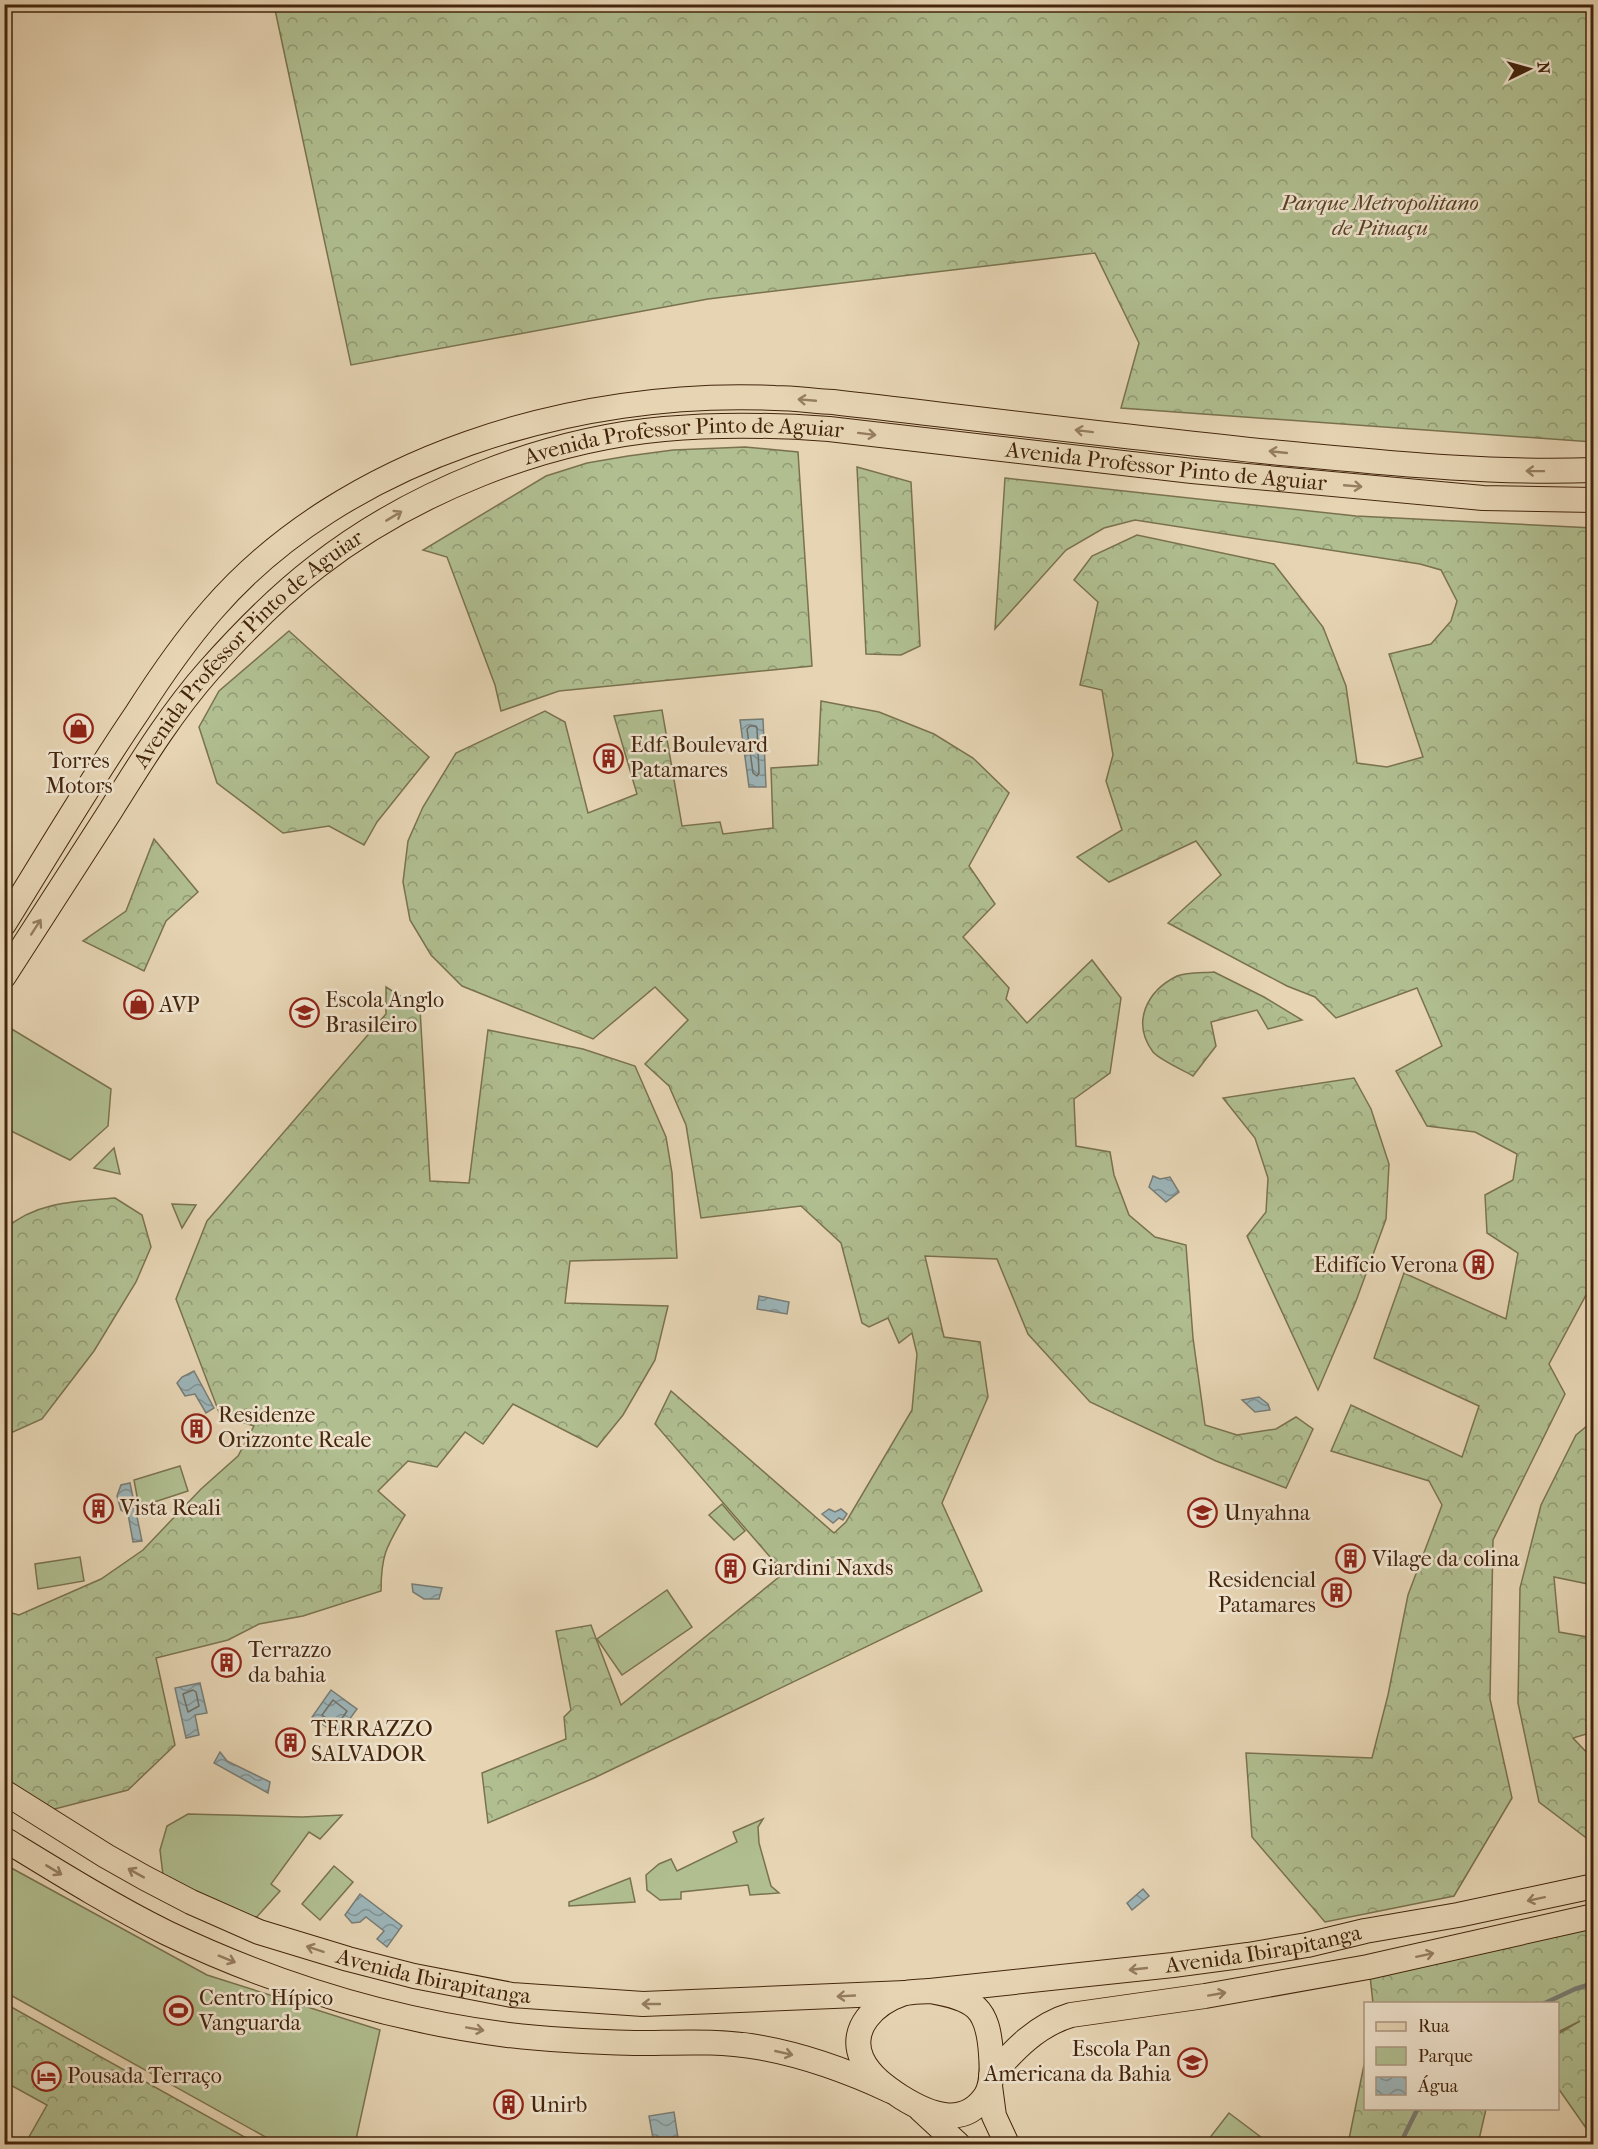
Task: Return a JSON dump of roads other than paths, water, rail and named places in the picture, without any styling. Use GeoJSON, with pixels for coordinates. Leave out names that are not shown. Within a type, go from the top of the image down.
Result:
{"type":"FeatureCollection","features":[{"type":"Feature","properties":{"kind":"main road","name":"Avenida Professor Pinto de Aguiar"},"geometry":{"type":"LineString","coordinates":[[4,924],[164,671],[212,609],[239,581],[308,524],[345,500],[387,477],[442,452],[499,434],[556,418],[609,408],[702,399],[774,398],[833,402],[1196,444],[1420,466],[1538,472],[1593,470]]}},
{"type":"Feature","properties":{"kind":"main road","name":"Avenida Professor Pinto de Aguiar"},"geometry":{"type":"LineString","coordinates":[[4,976],[136,770],[178,710],[208,671],[287,591],[332,555],[402,511],[455,485],[562,448],[612,436],[662,429],[772,425],[829,429],[1090,461],[1318,483],[1483,498],[1593,500]]}},
{"type":"Feature","properties":{"kind":"main road","name":"Avenida Ibirapitanga"},"geometry":{"type":"LineString","coordinates":[[4,1792],[106,1856],[154,1883],[259,1932],[348,1959],[438,1981],[512,1995],[644,2004],[905,1993]]}},
{"type":"Feature","properties":{"kind":"main road","name":"Avenida Ibirapitanga"},"geometry":{"type":"LineString","coordinates":[[4,1839],[128,1912],[211,1952],[335,1998],[429,2021],[511,2035],[637,2043],[702,2042],[756,2047],[823,2063],[891,2091]]}},
{"type":"Feature","properties":{"kind":"main road","name":"Avenida Ibirapitanga"},"geometry":{"type":"LineString","coordinates":[[930,1991],[1248,1955],[1458,1915],[1593,1886]]}},
{"type":"Feature","properties":{"kind":"main road","name":"Avenida Ibirapitanga"},"geometry":{"type":"LineString","coordinates":[[990,2081],[1019,2046],[1039,2030],[1056,2020],[1071,2015],[1205,1996],[1368,1968],[1593,1916]]}},
{"type":"Feature","properties":{"kind":"main road"},"geometry":{"type":"LineString","coordinates":[[274,1977],[266,1965],[269,1952],[272,1947],[286,1940]]}},
{"type":"Feature","properties":{"kind":"main road"},"geometry":{"type":"LineString","coordinates":[[429,2021],[438,1981]]}},
{"type":"Feature","properties":{"kind":"main road"},"geometry":{"type":"LineString","coordinates":[[990,2081],[985,2096],[977,2104],[959,2114],[938,2115],[920,2108],[891,2091],[864,2062],[859,2047],[862,2025],[874,2010],[890,1999],[905,1993],[930,1991],[961,1998],[982,2015],[990,2037],[990,2081],[994,2116],[1006,2145]]}},
{"type":"Feature","properties":{"kind":"main road"},"geometry":{"type":"LineString","coordinates":[[920,2108],[958,2145]]}},
{"type":"Feature","properties":{"kind":"water"},"geometry":{"type":"Polygon","coordinates":[[[763,719],[766,787],[749,787],[740,720],[763,719]]]}},
{"type":"Feature","properties":{"kind":"water"},"geometry":{"type":"Polygon","coordinates":[[[1153,1176],[1160,1179],[1170,1177],[1179,1192],[1166,1202],[1149,1187],[1153,1176]]]}},
{"type":"Feature","properties":{"kind":"water"},"geometry":{"type":"Polygon","coordinates":[[[759,1296],[789,1302],[787,1314],[757,1309],[759,1296]]]}},
{"type":"Feature","properties":{"kind":"water"},"geometry":{"type":"Polygon","coordinates":[[[194,1371],[214,1408],[206,1413],[195,1394],[185,1396],[177,1383],[182,1377],[194,1371]]]}},
{"type":"Feature","properties":{"kind":"water"},"geometry":{"type":"Polygon","coordinates":[[[1259,1397],[1268,1404],[1270,1410],[1255,1412],[1242,1400],[1259,1397]]]}},
{"type":"Feature","properties":{"kind":"water"},"geometry":{"type":"Polygon","coordinates":[[[130,1483],[142,1541],[133,1542],[128,1514],[121,1510],[117,1496],[121,1485],[130,1483]]]}},
{"type":"Feature","properties":{"kind":"water"},"geometry":{"type":"Polygon","coordinates":[[[829,1509],[835,1512],[841,1509],[847,1514],[843,1520],[839,1518],[833,1523],[822,1514],[829,1509]]]}},
{"type":"Feature","properties":{"kind":"water"},"geometry":{"type":"Polygon","coordinates":[[[412,1584],[442,1588],[439,1599],[424,1599],[413,1592],[412,1584]]]}},
{"type":"Feature","properties":{"kind":"water"},"geometry":{"type":"Polygon","coordinates":[[[200,1683],[207,1713],[195,1715],[199,1735],[186,1738],[175,1688],[200,1683]]]}},
{"type":"Feature","properties":{"kind":"water"},"geometry":{"type":"Polygon","coordinates":[[[331,1690],[357,1709],[338,1735],[312,1717],[331,1690]]]}},
{"type":"Feature","properties":{"kind":"water"},"geometry":{"type":"Polygon","coordinates":[[[220,1752],[227,1761],[270,1782],[268,1793],[214,1763],[220,1752]]]}},
{"type":"Feature","properties":{"kind":"water"},"geometry":{"type":"Polygon","coordinates":[[[1143,1889],[1149,1896],[1132,1910],[1127,1903],[1143,1889]]]}},
{"type":"Feature","properties":{"kind":"water"},"geometry":{"type":"Polygon","coordinates":[[[360,1894],[402,1926],[387,1947],[377,1939],[384,1931],[366,1917],[360,1922],[352,1923],[345,1915],[360,1894]]]}},
{"type":"Feature","properties":{"kind":"water"},"geometry":{"type":"Polygon","coordinates":[[[674,2112],[679,2144],[654,2144],[649,2116],[674,2112]]]}},
{"type":"Feature","properties":{"kind":"waterway"},"geometry":{"type":"LineString","coordinates":[[1547,2002],[1594,1983]]}},
{"type":"Feature","properties":{"kind":"waterway"},"geometry":{"type":"LineString","coordinates":[[1400,2144],[1417,2110]]}},
{"type":"Feature","properties":{"kind":"place","name":"Torres Motors"},"geometry":{"type":"Point","coordinates":[79,729]}},
{"type":"Feature","properties":{"kind":"place","name":"Edf. Boulevard Patamares"},"geometry":{"type":"Point","coordinates":[609,758]}},
{"type":"Feature","properties":{"kind":"place","name":"AVP"},"geometry":{"type":"Point","coordinates":[138,1005]}},
{"type":"Feature","properties":{"kind":"place","name":"Escola Anglo Brasileiro"},"geometry":{"type":"Point","coordinates":[304,1013]}},
{"type":"Feature","properties":{"kind":"place","name":"Edifício Verona"},"geometry":{"type":"Point","coordinates":[1479,1265]}},
{"type":"Feature","properties":{"kind":"place","name":"Residenze Orizzonte Reale"},"geometry":{"type":"Point","coordinates":[197,1428]}},
{"type":"Feature","properties":{"kind":"place","name":"Vista Reali"},"geometry":{"type":"Point","coordinates":[99,1508]}},
{"type":"Feature","properties":{"kind":"place","name":"Unyahna"},"geometry":{"type":"Point","coordinates":[1203,1513]}},
{"type":"Feature","properties":{"kind":"place","name":"Vilage da colina"},"geometry":{"type":"Point","coordinates":[1351,1559]}},
{"type":"Feature","properties":{"kind":"place","name":"Giardini Naxds"},"geometry":{"type":"Point","coordinates":[731,1568]}},
{"type":"Feature","properties":{"kind":"place","name":"Residencial Patamares"},"geometry":{"type":"Point","coordinates":[1337,1593]}},
{"type":"Feature","properties":{"kind":"place","name":"Terrazzo da bahia"},"geometry":{"type":"Point","coordinates":[227,1663]}},
{"type":"Feature","properties":{"kind":"place","name":"TERRAZZO SALVADOR"},"geometry":{"type":"Point","coordinates":[290,1742]}},
{"type":"Feature","properties":{"kind":"place","name":"Centro Hípico Vanguarda"},"geometry":{"type":"Point","coordinates":[178,2011]}},
{"type":"Feature","properties":{"kind":"place","name":"Escola Pan Americana da Bahia"},"geometry":{"type":"Point","coordinates":[1192,2062]}},
{"type":"Feature","properties":{"kind":"place","name":"Pousada Terraço"},"geometry":{"type":"Point","coordinates":[46,2076]}},
{"type":"Feature","properties":{"kind":"place","name":"Unirb"},"geometry":{"type":"Point","coordinates":[509,2105]}},
{"type":"Feature","properties":{"kind":"park label","name":"Parque Metropolitano de Pituaçu"},"geometry":{"type":"Point","coordinates":[1380,216]}}]}
